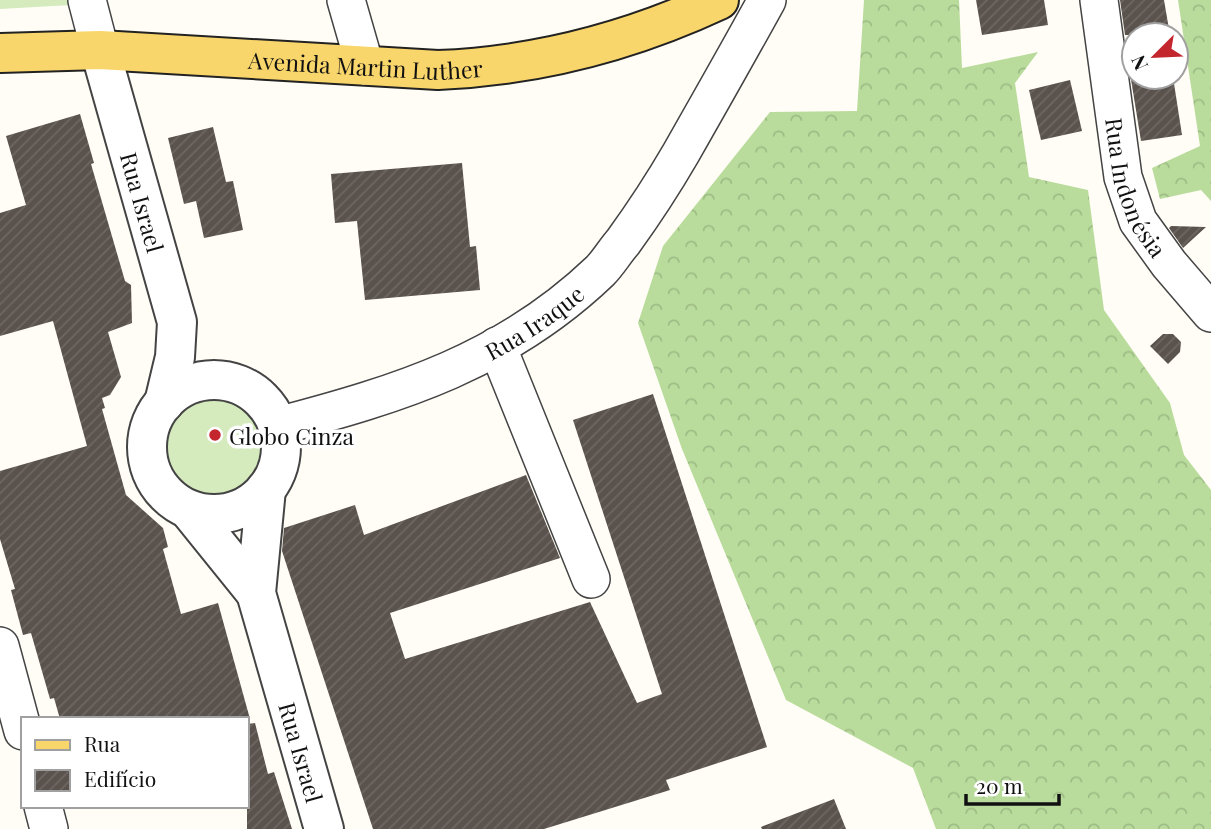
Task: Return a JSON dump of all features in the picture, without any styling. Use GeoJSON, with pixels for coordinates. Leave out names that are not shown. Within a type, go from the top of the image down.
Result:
{"type":"FeatureCollection","features":[{"type":"Feature","properties":{"kind":"main road","name":"Avenida Martin Luther"},"geometry":{"type":"LineString","coordinates":[[0,53],[100,50],[438,70],[520,64],[617,40],[677,20],[719,0]]}},
{"type":"Feature","properties":{"kind":"street","name":"Rua Israel"},"geometry":{"type":"LineString","coordinates":[[87,0],[177,322],[175,357],[164,403]]}},
{"type":"Feature","properties":{"kind":"street"},"geometry":{"type":"LineString","coordinates":[[346,0],[365,66]]}},
{"type":"Feature","properties":{"kind":"street","name":"Rua Iraque"},"geometry":{"type":"LineString","coordinates":[[708,108],[728,38],[726,0]]}},
{"type":"Feature","properties":{"kind":"street","name":"Rua Iraque"},"geometry":{"type":"LineString","coordinates":[[278,426],[410,388],[479,357],[541,320],[601,270],[651,205],[767,0]]}},
{"type":"Feature","properties":{"kind":"street","name":"Rua Indonésia"},"geometry":{"type":"LineString","coordinates":[[1098,0],[1123,177],[1138,220],[1211,313]]}},
{"type":"Feature","properties":{"kind":"street"},"geometry":{"type":"LineString","coordinates":[[497,346],[591,579]]}},
{"type":"Feature","properties":{"kind":"street"},"geometry":{"type":"LineString","coordinates":[[214,380],[234,383],[253,393],[268,407],[278,426],[281,445],[279,464],[272,482],[259,497],[243,508],[225,514],[189,510],[173,501],[160,488],[149,462],[148,436],[154,418],[164,403],[189,384],[214,380]]}},
{"type":"Feature","properties":{"kind":"street","name":"Rua Israel"},"geometry":{"type":"LineString","coordinates":[[266,489],[256,593],[324,829]]}},
{"type":"Feature","properties":{"kind":"street","name":"Rua Israel"},"geometry":{"type":"LineString","coordinates":[[189,510],[256,593]]}},
{"type":"Feature","properties":{"kind":"street"},"geometry":{"type":"LineString","coordinates":[[0,646],[21,724]]}},
{"type":"Feature","properties":{"kind":"street"},"geometry":{"type":"LineString","coordinates":[[44,808],[49,829]]}},
{"type":"Feature","properties":{"kind":"green space"},"geometry":{"type":"Polygon","coordinates":[[[0,0],[69,0],[71,5],[0,9],[0,0]]]}},
{"type":"Feature","properties":{"kind":"green space"},"geometry":{"type":"Polygon","coordinates":[[[864,0],[959,0],[962,68],[1038,52],[1015,83],[1029,177],[1088,190],[1104,310],[1170,403],[1184,455],[1211,490],[1211,829],[936,829],[913,768],[786,700],[682,449],[638,323],[663,246],[770,112],[857,111],[864,0]]]}},
{"type":"Feature","properties":{"kind":"green space"},"geometry":{"type":"Polygon","coordinates":[[[1178,0],[1211,0],[1211,201],[1201,190],[1160,199],[1152,168],[1200,146],[1190,80],[1190,21],[1181,21],[1178,0]]]}},
{"type":"Feature","properties":{"kind":"green space"},"geometry":{"type":"Polygon","coordinates":[[[209,393],[229,397],[247,408],[258,426],[262,446],[258,466],[247,484],[229,495],[209,499],[189,495],[171,484],[160,466],[156,446],[160,426],[171,408],[189,397],[209,393]]]}},
{"type":"Feature","properties":{"kind":"building"},"geometry":{"type":"Polygon","coordinates":[[[976,0],[1044,0],[1048,25],[982,35],[976,0]]]}},
{"type":"Feature","properties":{"kind":"building"},"geometry":{"type":"Polygon","coordinates":[[[1120,0],[1164,0],[1168,21],[1123,21],[1120,0]]]}},
{"type":"Feature","properties":{"kind":"building"},"geometry":{"type":"Polygon","coordinates":[[[1070,80],[1082,131],[1041,140],[1029,90],[1070,80]]]}},
{"type":"Feature","properties":{"kind":"building"},"geometry":{"type":"Polygon","coordinates":[[[1133,91],[1175,91],[1182,135],[1141,141],[1133,91]]]}},
{"type":"Feature","properties":{"kind":"building"},"geometry":{"type":"Polygon","coordinates":[[[80,114],[94,163],[91,164],[125,281],[131,285],[132,323],[108,332],[121,377],[110,395],[102,398],[105,408],[102,409],[126,495],[163,528],[168,547],[163,549],[181,614],[218,603],[250,719],[59,717],[54,698],[50,699],[31,633],[23,635],[11,590],[15,589],[0,539],[0,471],[87,446],[53,321],[0,336],[0,213],[26,205],[6,136],[80,114]]]}},
{"type":"Feature","properties":{"kind":"building"},"geometry":{"type":"Polygon","coordinates":[[[213,127],[226,182],[233,181],[243,230],[204,238],[196,201],[184,204],[168,138],[213,127]]]}},
{"type":"Feature","properties":{"kind":"building"},"geometry":{"type":"Polygon","coordinates":[[[462,163],[470,247],[476,246],[480,290],[365,300],[357,221],[335,223],[331,174],[462,163]]]}},
{"type":"Feature","properties":{"kind":"building"},"geometry":{"type":"Polygon","coordinates":[[[1206,227],[1183,248],[1169,228],[1206,227]]]}},
{"type":"Feature","properties":{"kind":"building"},"geometry":{"type":"Polygon","coordinates":[[[1163,334],[1173,334],[1181,342],[1180,352],[1168,364],[1150,346],[1163,334]]]}},
{"type":"Feature","properties":{"kind":"building"},"geometry":{"type":"Polygon","coordinates":[[[653,394],[767,747],[666,780],[670,790],[544,829],[373,829],[282,551],[284,528],[355,505],[364,535],[526,475],[560,558],[390,613],[405,659],[590,602],[637,703],[662,694],[573,420],[653,394]]]}},
{"type":"Feature","properties":{"kind":"building"},"geometry":{"type":"Polygon","coordinates":[[[255,723],[268,774],[274,772],[292,829],[247,829],[248,724],[255,723]]]}},
{"type":"Feature","properties":{"kind":"building"},"geometry":{"type":"Polygon","coordinates":[[[834,799],[846,829],[761,827],[834,799]]]}},
{"type":"Feature","properties":{"kind":"place","name":"Globo Cinza"},"geometry":{"type":"Point","coordinates":[215,435]}}]}
